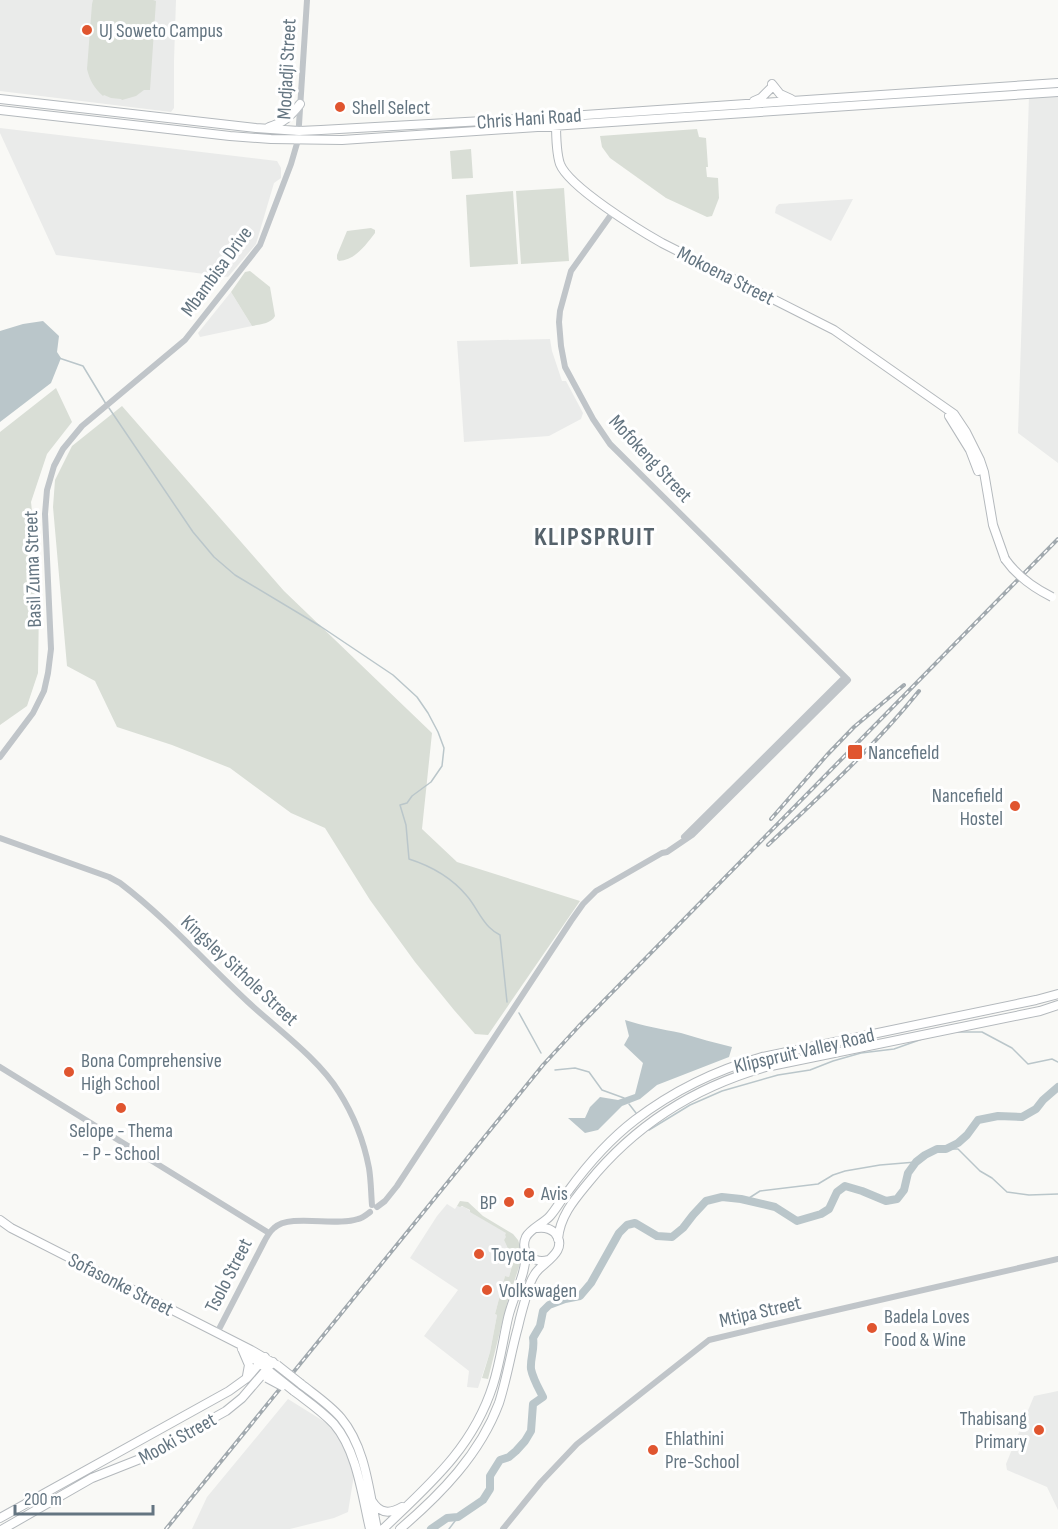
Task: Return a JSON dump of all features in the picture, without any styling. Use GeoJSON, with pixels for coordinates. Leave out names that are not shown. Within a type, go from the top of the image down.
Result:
{"type":"FeatureCollection","features":[{"type":"Feature","properties":{"kind":"main road","name":"Chris Hani Road"},"geometry":{"type":"LineString","coordinates":[[0,99],[264,128],[361,129],[1047,84],[1058,81]]}},
{"type":"Feature","properties":{"kind":"main road"},"geometry":{"type":"LineString","coordinates":[[747,103],[761,98],[772,86],[780,94],[794,100]]}},
{"type":"Feature","properties":{"kind":"main road","name":"Chris Hani Road"},"geometry":{"type":"LineString","coordinates":[[0,110],[230,136],[298,140],[372,138],[1058,92]]}},
{"type":"Feature","properties":{"kind":"main road"},"geometry":{"type":"LineString","coordinates":[[264,128],[283,122],[300,104]]}},
{"type":"Feature","properties":{"kind":"main road","name":"Mokoena Street"},"geometry":{"type":"LineString","coordinates":[[555,117],[561,167],[583,190],[662,243],[844,336],[938,403],[955,424],[975,460],[991,536],[1013,569],[1030,584],[1055,598]]}},
{"type":"Feature","properties":{"kind":"main road","name":"Klipspruit Valley Road"},"geometry":{"type":"LineString","coordinates":[[537,1228],[550,1216],[587,1166],[614,1138],[660,1102],[705,1077],[762,1057],[1058,994]]}},
{"type":"Feature","properties":{"kind":"main road","name":"Klipspruit Valley Road"},"geometry":{"type":"LineString","coordinates":[[558,1239],[561,1222],[569,1208],[604,1163],[643,1128],[701,1091],[766,1067],[1030,1013],[1058,1005]]}},
{"type":"Feature","properties":{"kind":"main road","name":"Sofasonke Street"},"geometry":{"type":"LineString","coordinates":[[3,1224],[217,1333],[262,1360],[266,1374],[304,1399],[328,1419],[346,1442],[353,1460],[369,1527]]}},
{"type":"Feature","properties":{"kind":"main road"},"geometry":{"type":"LineString","coordinates":[[382,1529],[442,1473],[458,1454],[475,1427],[494,1385],[508,1317],[524,1269],[526,1252],[524,1243],[530,1232],[537,1228],[550,1229],[558,1239],[558,1250],[536,1273],[529,1287],[502,1390],[486,1432],[450,1481],[427,1506],[400,1529]]}},
{"type":"Feature","properties":{"kind":"main road"},"geometry":{"type":"LineString","coordinates":[[526,1252],[536,1260],[548,1260]]}},
{"type":"Feature","properties":{"kind":"main road","name":"Sofasonke Street"},"geometry":{"type":"LineString","coordinates":[[234,1342],[243,1350],[262,1360],[275,1363],[334,1411],[348,1428],[360,1453],[377,1529]]}},
{"type":"Feature","properties":{"kind":"main road"},"geometry":{"type":"LineString","coordinates":[[243,1350],[249,1365],[247,1378]]}},
{"type":"Feature","properties":{"kind":"main road","name":"Mooki Street"},"geometry":{"type":"LineString","coordinates":[[0,1518],[229,1391],[247,1378],[262,1360]]}},
{"type":"Feature","properties":{"kind":"main road","name":"Mooki Street"},"geometry":{"type":"LineString","coordinates":[[3,1529],[92,1478],[134,1462],[213,1418],[234,1405],[275,1363]]}},
{"type":"Feature","properties":{"kind":"main road"},"geometry":{"type":"LineString","coordinates":[[369,1494],[377,1508],[391,1512],[402,1508],[416,1498]]}},
{"type":"Feature","properties":{"kind":"street","name":"Modjadji Street"},"geometry":{"type":"LineString","coordinates":[[298,140],[307,0]]}},
{"type":"Feature","properties":{"kind":"street","name":"Mbambisa Drive"},"geometry":{"type":"LineString","coordinates":[[121,394],[185,340],[261,245],[298,140]]}},
{"type":"Feature","properties":{"kind":"street","name":"Mofokeng Street"},"geometry":{"type":"LineString","coordinates":[[373,1208],[385,1201],[397,1186],[583,904],[596,891],[673,848],[692,834],[847,678],[610,444],[593,419],[567,371],[561,346],[559,317],[570,275],[613,212]]}},
{"type":"Feature","properties":{"kind":"street","name":"Basil Zuma Street"},"geometry":{"type":"LineString","coordinates":[[0,757],[33,713],[44,691],[48,673],[51,649],[46,509],[47,490],[54,466],[63,449],[82,426],[121,394]]}},
{"type":"Feature","properties":{"kind":"street","name":"Kingsley Sithole Street"},"geometry":{"type":"LineString","coordinates":[[0,838],[120,883],[312,1059],[334,1084],[351,1115],[369,1169],[373,1208]]}},
{"type":"Feature","properties":{"kind":"street"},"geometry":{"type":"LineString","coordinates":[[0,1067],[269,1233],[285,1222],[350,1221],[363,1218],[373,1208]]}},
{"type":"Feature","properties":{"kind":"street","name":"Tsolo Street"},"geometry":{"type":"LineString","coordinates":[[217,1333],[269,1233]]}},
{"type":"Feature","properties":{"kind":"street","name":"Mtipa Street"},"geometry":{"type":"LineString","coordinates":[[503,1529],[577,1444],[709,1340],[1058,1259]]}},
{"type":"Feature","properties":{"kind":"shaded area","name":"UJ Soweto Campus"},"geometry":{"type":"Polygon","coordinates":[[[0,0],[176,0],[174,108],[171,112],[0,91],[0,0]]]}},
{"type":"Feature","properties":{"kind":"shaded area"},"geometry":{"type":"Polygon","coordinates":[[[93,0],[156,1],[150,90],[144,90],[136,96],[122,100],[103,96],[93,84],[87,69],[93,0]]]}},
{"type":"Feature","properties":{"kind":"shaded area"},"geometry":{"type":"Polygon","coordinates":[[[1058,94],[1058,463],[1018,433],[1029,96],[1058,94]]]}},
{"type":"Feature","properties":{"kind":"shaded area"},"geometry":{"type":"Polygon","coordinates":[[[0,128],[277,161],[281,168],[281,178],[274,183],[256,244],[228,277],[56,255],[0,133],[0,128]]]}},
{"type":"Feature","properties":{"kind":"shaded area"},"geometry":{"type":"Polygon","coordinates":[[[697,129],[699,137],[706,138],[707,177],[718,178],[719,198],[712,216],[707,217],[666,198],[610,158],[602,147],[600,136],[697,129]]]}},
{"type":"Feature","properties":{"kind":"shaded area"},"geometry":{"type":"Polygon","coordinates":[[[471,149],[473,178],[452,179],[450,151],[471,149]]]}},
{"type":"Feature","properties":{"kind":"shaded area"},"geometry":{"type":"Polygon","coordinates":[[[564,188],[569,261],[521,264],[516,191],[564,188]]]}},
{"type":"Feature","properties":{"kind":"shaded area"},"geometry":{"type":"Polygon","coordinates":[[[513,191],[518,264],[470,267],[466,195],[513,191]]]}},
{"type":"Feature","properties":{"kind":"shaded area"},"geometry":{"type":"Polygon","coordinates":[[[853,199],[831,241],[775,213],[779,204],[853,199]]]}},
{"type":"Feature","properties":{"kind":"shaded area"},"geometry":{"type":"Polygon","coordinates":[[[371,228],[375,230],[375,233],[359,252],[345,260],[337,259],[347,231],[371,228]]]}},
{"type":"Feature","properties":{"kind":"shaded area"},"geometry":{"type":"Polygon","coordinates":[[[250,271],[270,287],[275,316],[268,322],[252,326],[231,292],[245,272],[250,271]]]}},
{"type":"Feature","properties":{"kind":"shaded area"},"geometry":{"type":"Polygon","coordinates":[[[231,292],[252,326],[200,337],[198,333],[231,292]]]}},
{"type":"Feature","properties":{"kind":"shaded area"},"geometry":{"type":"Polygon","coordinates":[[[43,321],[59,336],[57,352],[61,358],[51,383],[0,422],[0,331],[43,321]]]}},
{"type":"Feature","properties":{"kind":"shaded area"},"geometry":{"type":"Polygon","coordinates":[[[550,339],[562,381],[566,381],[583,413],[581,419],[549,436],[464,442],[457,341],[550,339]]]}},
{"type":"Feature","properties":{"kind":"shaded area"},"geometry":{"type":"Polygon","coordinates":[[[56,388],[72,422],[47,454],[31,502],[39,604],[38,673],[27,706],[0,725],[0,432],[56,388]]]}},
{"type":"Feature","properties":{"kind":"shaded area"},"geometry":{"type":"Polygon","coordinates":[[[122,406],[284,591],[432,733],[422,829],[457,862],[580,901],[488,1035],[475,1034],[415,962],[370,900],[325,828],[291,813],[230,768],[172,745],[117,727],[95,681],[67,666],[53,507],[55,480],[72,446],[122,406]]]}},
{"type":"Feature","properties":{"kind":"shaded area"},"geometry":{"type":"Polygon","coordinates":[[[625,1020],[732,1047],[729,1057],[657,1085],[640,1099],[622,1106],[598,1130],[585,1133],[568,1118],[585,1118],[590,1107],[600,1097],[618,1100],[635,1094],[643,1063],[624,1045],[629,1036],[625,1020]]]}},
{"type":"Feature","properties":{"kind":"shaded area"},"geometry":{"type":"Polygon","coordinates":[[[460,1201],[468,1202],[483,1216],[513,1234],[521,1248],[521,1261],[508,1300],[488,1379],[482,1378],[490,1352],[497,1315],[495,1314],[505,1276],[509,1277],[512,1266],[509,1265],[510,1253],[504,1240],[506,1233],[470,1210],[457,1206],[460,1201]]]}},
{"type":"Feature","properties":{"kind":"shaded area"},"geometry":{"type":"Polygon","coordinates":[[[447,1204],[455,1209],[457,1206],[464,1207],[507,1233],[504,1240],[510,1253],[509,1265],[512,1266],[509,1277],[505,1276],[495,1314],[497,1315],[490,1352],[478,1388],[467,1387],[469,1371],[424,1336],[458,1290],[410,1258],[447,1204]]]}},
{"type":"Feature","properties":{"kind":"shaded area","name":"Thabisang Primary"},"geometry":{"type":"Polygon","coordinates":[[[1058,1391],[1058,1510],[1047,1487],[1007,1470],[1006,1464],[1034,1396],[1058,1391]]]}},
{"type":"Feature","properties":{"kind":"shaded area"},"geometry":{"type":"Polygon","coordinates":[[[288,1399],[333,1427],[349,1454],[354,1475],[348,1512],[334,1518],[290,1529],[192,1529],[207,1497],[288,1399]]]}},
{"type":"Feature","properties":{"kind":"waterway"},"geometry":{"type":"LineString","coordinates":[[59,358],[83,366],[106,404]]}},
{"type":"Feature","properties":{"kind":"waterway"},"geometry":{"type":"LineString","coordinates":[[109,408],[193,532],[214,557],[235,575],[320,626],[393,675],[417,697],[428,713],[444,748],[442,766],[431,782],[412,796],[407,803],[400,805],[406,825],[409,859],[448,878],[470,900],[486,923],[500,935],[507,1002]]}},
{"type":"Feature","properties":{"kind":"waterway"},"geometry":{"type":"LineString","coordinates":[[519,1013],[541,1053]]}},
{"type":"Feature","properties":{"kind":"waterway"},"geometry":{"type":"LineString","coordinates":[[953,1032],[982,1032],[1012,1048],[1028,1064],[1052,1059],[1058,1062]]}},
{"type":"Feature","properties":{"kind":"waterway"},"geometry":{"type":"LineString","coordinates":[[649,1130],[690,1105],[722,1091],[778,1075],[810,1070],[861,1053],[894,1049],[925,1038]]}},
{"type":"Feature","properties":{"kind":"waterway"},"geometry":{"type":"LineString","coordinates":[[555,1070],[575,1068],[589,1072],[602,1090],[624,1098]]}},
{"type":"Feature","properties":{"kind":"waterway"},"geometry":{"type":"LineString","coordinates":[[431,1529],[447,1518],[458,1517],[483,1500],[490,1489],[490,1476],[500,1460],[509,1457],[525,1441],[531,1431],[533,1404],[543,1397],[531,1369],[533,1338],[540,1326],[543,1311],[549,1305],[580,1296],[591,1283],[619,1233],[627,1225],[635,1223],[657,1236],[672,1237],[683,1228],[706,1201],[722,1197],[775,1207],[797,1221],[821,1214],[829,1209],[837,1192],[845,1186],[886,1201],[897,1199],[904,1190],[908,1173],[925,1155],[958,1143],[978,1120],[998,1116],[1022,1117],[1036,1109],[1058,1087]]}},
{"type":"Feature","properties":{"kind":"waterway"},"geometry":{"type":"LineString","coordinates":[[629,1104],[636,1113]]}},
{"type":"Feature","properties":{"kind":"waterway"},"geometry":{"type":"LineString","coordinates":[[946,1149],[958,1149],[980,1171],[992,1178],[1007,1192],[1029,1195],[1058,1194]]}},
{"type":"Feature","properties":{"kind":"waterway"},"geometry":{"type":"LineString","coordinates":[[746,1200],[760,1191],[818,1184],[845,1171],[916,1162]]}},
{"type":"Feature","properties":{"kind":"waterway"},"geometry":{"type":"LineString","coordinates":[[449,1529],[458,1517]]}},
{"type":"Feature","properties":{"kind":"railway"},"geometry":{"type":"LineString","coordinates":[[166,1529],[543,1065],[1058,539]]}},
{"type":"Feature","properties":{"kind":"railway"},"geometry":{"type":"LineString","coordinates":[[771,819],[854,727],[904,685]]}},
{"type":"Feature","properties":{"kind":"railway"},"geometry":{"type":"LineString","coordinates":[[768,845],[827,790],[902,712],[919,691]]}},
{"type":"Feature","properties":{"kind":"place","name":"UJ Soweto Campus"},"geometry":{"type":"Point","coordinates":[87,30]}},
{"type":"Feature","properties":{"kind":"place","name":"Shell Select"},"geometry":{"type":"Point","coordinates":[340,107]}},
{"type":"Feature","properties":{"kind":"place","name":"Nancefield"},"geometry":{"type":"Point","coordinates":[855,752]}},
{"type":"Feature","properties":{"kind":"place","name":"Nancefield Hostel"},"geometry":{"type":"Point","coordinates":[1015,806]}},
{"type":"Feature","properties":{"kind":"place","name":"Bona Comprehensive High School"},"geometry":{"type":"Point","coordinates":[69,1072]}},
{"type":"Feature","properties":{"kind":"place","name":"Selope - Thema - P - School"},"geometry":{"type":"Point","coordinates":[121,1108]}},
{"type":"Feature","properties":{"kind":"place","name":"Avis"},"geometry":{"type":"Point","coordinates":[529,1193]}},
{"type":"Feature","properties":{"kind":"place","name":"BP"},"geometry":{"type":"Point","coordinates":[509,1202]}},
{"type":"Feature","properties":{"kind":"place","name":"Toyota"},"geometry":{"type":"Point","coordinates":[479,1254]}},
{"type":"Feature","properties":{"kind":"place","name":"Volkswagen"},"geometry":{"type":"Point","coordinates":[487,1290]}},
{"type":"Feature","properties":{"kind":"place","name":"Badela Loves Food & Wine"},"geometry":{"type":"Point","coordinates":[872,1328]}},
{"type":"Feature","properties":{"kind":"place","name":"Thabisang Primary"},"geometry":{"type":"Point","coordinates":[1039,1430]}},
{"type":"Feature","properties":{"kind":"place","name":"Ehlathini Pre-School"},"geometry":{"type":"Point","coordinates":[653,1450]}},
{"type":"Feature","properties":{"kind":"district","name":"KLIPSPRUIT"},"geometry":{"type":"Point","coordinates":[595,536]}}]}
